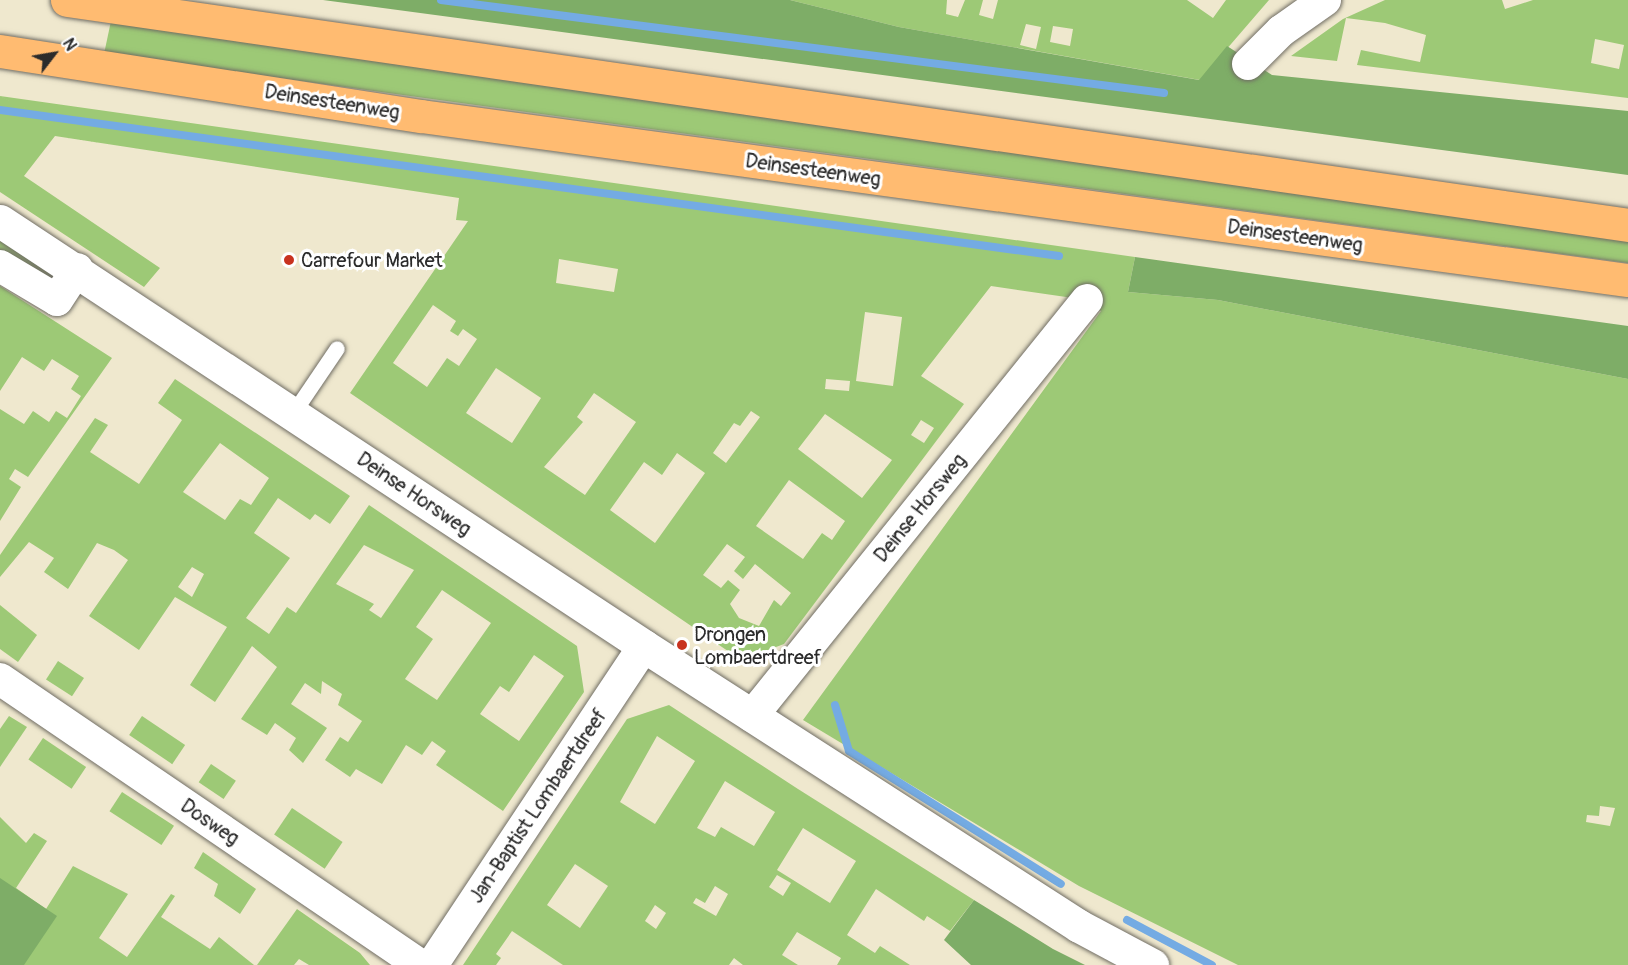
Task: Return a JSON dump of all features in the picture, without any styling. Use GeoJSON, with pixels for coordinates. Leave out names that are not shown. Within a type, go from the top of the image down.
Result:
{"type":"FeatureCollection","features":[{"type":"Feature","properties":{"kind":"highway"},"geometry":{"type":"LineString","coordinates":[[67,0],[1628,225]]}},
{"type":"Feature","properties":{"kind":"highway","name":"Deinsesteenweg"},"geometry":{"type":"LineString","coordinates":[[0,51],[433,118],[1628,280]]}},
{"type":"Feature","properties":{"kind":"street"},"geometry":{"type":"LineString","coordinates":[[1248,64],[1319,2]]}},
{"type":"Feature","properties":{"kind":"street","name":"Deinse Horsweg"},"geometry":{"type":"LineString","coordinates":[[0,221],[77,269],[752,716],[1079,926],[1152,965]]}},
{"type":"Feature","properties":{"kind":"street"},"geometry":{"type":"LineString","coordinates":[[0,266],[57,300],[77,269]]}},
{"type":"Feature","properties":{"kind":"street","name":"Deinse Horsweg"},"geometry":{"type":"LineString","coordinates":[[752,716],[1087,300]]}},
{"type":"Feature","properties":{"kind":"street","name":"Jan-Baptist Lombaertdreef"},"geometry":{"type":"LineString","coordinates":[[432,965],[644,646]]}},
{"type":"Feature","properties":{"kind":"street","name":"Dosweg"},"geometry":{"type":"LineString","coordinates":[[0,679],[420,965]]}},
{"type":"Feature","properties":{"kind":"lane"},"geometry":{"type":"LineString","coordinates":[[293,413],[337,348]]}},
{"type":"Feature","properties":{"kind":"green space"},"geometry":{"type":"Polygon","coordinates":[[[323,0],[790,0],[899,27],[1199,80],[1227,46],[1272,75],[1628,111],[1628,175],[323,0]]]}},
{"type":"Feature","properties":{"kind":"green space"},"geometry":{"type":"Polygon","coordinates":[[[790,0],[947,0],[946,14],[958,17],[965,0],[983,0],[979,15],[993,19],[998,0],[1187,0],[1213,18],[1226,0],[1269,0],[1200,80],[899,27],[790,0]],[[1026,24],[1020,45],[1036,49],[1041,27],[1026,24]],[[1053,26],[1050,42],[1070,46],[1073,29],[1053,26]]]}},
{"type":"Feature","properties":{"kind":"green space"},"geometry":{"type":"Polygon","coordinates":[[[1385,0],[1502,0],[1505,9],[1533,0],[1628,0],[1628,98],[1357,65],[1361,50],[1420,62],[1426,35],[1385,23],[1346,18],[1337,61],[1291,56],[1343,19],[1385,0]],[[1595,39],[1591,63],[1619,69],[1624,45],[1595,39]]]}},
{"type":"Feature","properties":{"kind":"green space"},"geometry":{"type":"Polygon","coordinates":[[[111,21],[1628,237],[1628,263],[104,54],[111,21]]]}},
{"type":"Feature","properties":{"kind":"green space"},"geometry":{"type":"Polygon","coordinates":[[[0,96],[1135,257],[1128,292],[1218,300],[1628,379],[1628,965],[1238,965],[1079,886],[803,720],[1101,311],[1073,298],[991,286],[921,376],[964,404],[784,644],[741,660],[350,393],[468,221],[456,220],[459,198],[55,136],[24,176],[160,268],[144,287],[0,192],[0,96]],[[559,259],[556,283],[614,292],[618,269],[559,259]],[[433,305],[393,363],[427,387],[447,358],[459,366],[477,339],[463,329],[458,336],[450,331],[456,321],[433,305]],[[865,312],[856,381],[893,386],[902,317],[865,312]],[[496,368],[466,413],[512,443],[541,398],[496,368]],[[826,379],[825,389],[849,391],[850,381],[826,379]],[[594,393],[577,417],[583,422],[544,467],[585,495],[636,422],[594,393]],[[751,411],[740,426],[734,423],[713,453],[726,463],[760,417],[751,411]],[[825,414],[798,449],[862,498],[892,460],[825,414]],[[921,420],[911,435],[924,443],[934,428],[921,420]],[[677,453],[662,475],[644,462],[610,510],[655,543],[705,473],[677,453]],[[789,480],[756,526],[803,559],[822,533],[832,540],[845,521],[789,480]],[[727,544],[703,575],[721,588],[728,580],[740,590],[730,604],[739,618],[759,626],[774,600],[781,606],[791,593],[755,564],[743,579],[734,571],[745,557],[727,544]],[[1600,806],[1599,816],[1587,815],[1586,822],[1610,826],[1615,808],[1600,806]]]}},
{"type":"Feature","properties":{"kind":"green space"},"geometry":{"type":"Polygon","coordinates":[[[0,238],[70,280],[57,300],[0,266],[0,238]]]}},
{"type":"Feature","properties":{"kind":"green space"},"geometry":{"type":"Polygon","coordinates":[[[1135,257],[1628,326],[1628,379],[1218,300],[1128,292],[1135,257]]]}},
{"type":"Feature","properties":{"kind":"green space"},"geometry":{"type":"Polygon","coordinates":[[[0,286],[112,358],[28,477],[15,469],[9,479],[21,487],[0,521],[0,409],[24,424],[33,411],[49,422],[56,411],[67,418],[81,396],[71,389],[79,376],[52,359],[44,371],[22,357],[0,391],[0,286]]]}},
{"type":"Feature","properties":{"kind":"green space"},"geometry":{"type":"Polygon","coordinates":[[[175,379],[350,496],[330,524],[315,514],[310,520],[278,498],[254,533],[290,558],[246,618],[269,634],[287,607],[296,613],[369,505],[577,646],[584,692],[503,811],[436,765],[446,751],[432,741],[422,755],[406,745],[382,784],[356,769],[350,777],[325,760],[340,737],[348,742],[362,721],[338,705],[342,694],[322,681],[321,694],[305,683],[291,704],[327,728],[303,763],[289,750],[296,738],[275,723],[267,735],[241,719],[277,667],[252,646],[215,702],[190,685],[227,627],[175,597],[139,650],[89,616],[128,560],[114,550],[97,543],[68,589],[44,572],[54,558],[29,542],[0,577],[0,555],[95,418],[108,425],[90,452],[139,484],[182,420],[158,403],[175,379]],[[220,443],[183,492],[225,520],[240,499],[251,505],[269,478],[220,443]],[[364,545],[336,584],[374,604],[369,610],[381,618],[414,570],[364,545]],[[192,567],[178,587],[192,597],[204,574],[192,567]],[[442,590],[416,627],[433,639],[405,679],[437,700],[491,623],[442,590]],[[534,655],[509,692],[500,686],[480,714],[519,741],[564,676],[534,655]]]}},
{"type":"Feature","properties":{"kind":"green space"},"geometry":{"type":"Polygon","coordinates":[[[0,605],[37,635],[18,662],[0,649],[0,605]]]}},
{"type":"Feature","properties":{"kind":"green space"},"geometry":{"type":"Polygon","coordinates":[[[58,661],[84,678],[72,696],[46,679],[58,661]]]}},
{"type":"Feature","properties":{"kind":"green space"},"geometry":{"type":"Polygon","coordinates":[[[669,705],[974,900],[950,931],[927,916],[924,921],[876,889],[847,935],[875,953],[880,946],[910,965],[837,965],[841,958],[797,932],[782,955],[798,965],[743,965],[734,958],[729,965],[563,965],[512,931],[496,954],[501,958],[496,965],[463,965],[627,719],[669,705]],[[657,736],[620,802],[655,824],[695,761],[657,736]],[[725,781],[697,828],[715,837],[721,827],[754,846],[775,812],[725,781]],[[803,828],[777,870],[830,903],[856,861],[803,828]],[[575,864],[547,905],[580,928],[608,886],[575,864]],[[777,875],[769,887],[783,896],[791,883],[777,875]],[[715,886],[705,903],[696,898],[693,903],[716,916],[728,894],[715,886]],[[655,905],[645,921],[656,929],[666,913],[655,905]]]}},
{"type":"Feature","properties":{"kind":"green space"},"geometry":{"type":"Polygon","coordinates":[[[9,716],[27,727],[0,767],[0,729],[9,716]]]}},
{"type":"Feature","properties":{"kind":"green space"},"geometry":{"type":"Polygon","coordinates":[[[142,716],[185,745],[172,764],[129,735],[142,716]]]}},
{"type":"Feature","properties":{"kind":"green space"},"geometry":{"type":"Polygon","coordinates":[[[43,738],[86,767],[72,789],[28,760],[43,738]]]}},
{"type":"Feature","properties":{"kind":"green space"},"geometry":{"type":"Polygon","coordinates":[[[211,764],[236,781],[224,799],[199,782],[211,764]]]}},
{"type":"Feature","properties":{"kind":"green space"},"geometry":{"type":"Polygon","coordinates":[[[122,792],[174,826],[161,845],[109,811],[122,792]]]}},
{"type":"Feature","properties":{"kind":"green space"},"geometry":{"type":"Polygon","coordinates":[[[292,808],[343,842],[325,869],[274,835],[292,808]]]}},
{"type":"Feature","properties":{"kind":"green space"},"geometry":{"type":"Polygon","coordinates":[[[0,817],[26,843],[34,833],[47,841],[16,888],[46,909],[73,866],[128,894],[99,938],[127,957],[171,894],[175,896],[161,917],[210,949],[219,937],[254,965],[0,965],[0,817]]]}},
{"type":"Feature","properties":{"kind":"green space"},"geometry":{"type":"Polygon","coordinates":[[[203,852],[256,889],[240,914],[214,896],[218,884],[194,868],[203,852]]]}},
{"type":"Feature","properties":{"kind":"green space"},"geometry":{"type":"Polygon","coordinates":[[[0,878],[57,916],[24,965],[0,965],[0,878]]]}},
{"type":"Feature","properties":{"kind":"green space"},"geometry":{"type":"Polygon","coordinates":[[[974,900],[1053,949],[1085,965],[971,965],[944,940],[974,900]]]}},
{"type":"Feature","properties":{"kind":"green space"},"geometry":{"type":"Polygon","coordinates":[[[297,909],[360,953],[370,965],[309,965],[299,959],[294,965],[257,965],[297,909]]]}},
{"type":"Feature","properties":{"kind":"waterway"},"geometry":{"type":"LineString","coordinates":[[441,0],[1164,93]]}},
{"type":"Feature","properties":{"kind":"waterway"},"geometry":{"type":"LineString","coordinates":[[0,110],[1059,256]]}},
{"type":"Feature","properties":{"kind":"waterway"},"geometry":{"type":"LineString","coordinates":[[835,705],[849,751],[1061,884]]}},
{"type":"Feature","properties":{"kind":"waterway"},"geometry":{"type":"LineString","coordinates":[[1127,920],[1212,965]]}},
{"type":"Feature","properties":{"kind":"place","name":"Carrefour Market"},"geometry":{"type":"Point","coordinates":[289,260]}},
{"type":"Feature","properties":{"kind":"place","name":"Drongen Lombaertdreef"},"geometry":{"type":"Point","coordinates":[682,645]}}]}
